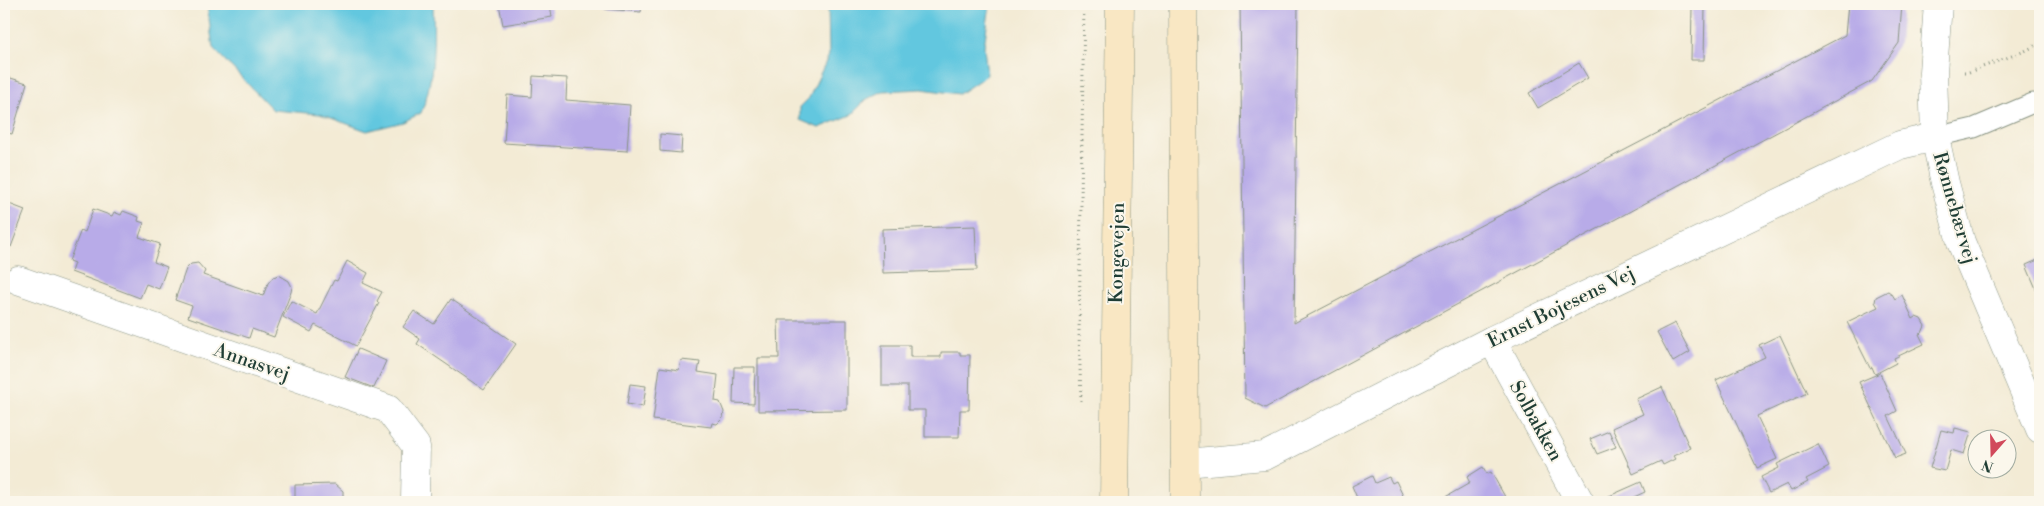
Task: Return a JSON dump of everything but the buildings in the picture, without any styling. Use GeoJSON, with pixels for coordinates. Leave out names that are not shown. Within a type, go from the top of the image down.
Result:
{"type":"FeatureCollection","features":[{"type":"Feature","properties":{"kind":"main road","name":"Kongevejen"},"geometry":{"type":"LineString","coordinates":[[1114,502],[1120,4]]}},
{"type":"Feature","properties":{"kind":"main road"},"geometry":{"type":"LineString","coordinates":[[1183,4],[1185,502]]}},
{"type":"Feature","properties":{"kind":"street","name":"Rønnebærvej"},"geometry":{"type":"LineString","coordinates":[[1938,4],[1933,72],[1935,137],[1961,242],[2040,429]]}},
{"type":"Feature","properties":{"kind":"street","name":"Ernst Bojesens Vej"},"geometry":{"type":"LineString","coordinates":[[1185,463],[1265,456],[1492,340],[1900,145],[1935,137]]}},
{"type":"Feature","properties":{"kind":"street","name":"Annasvej"},"geometry":{"type":"LineString","coordinates":[[18,280],[388,410],[416,446],[414,502]]}},
{"type":"Feature","properties":{"kind":"street","name":"Solbakken"},"geometry":{"type":"LineString","coordinates":[[1492,340],[1580,502]]}},
{"type":"Feature","properties":{"kind":"lane"},"geometry":{"type":"LineString","coordinates":[[1935,137],[1974,128],[2033,103]]}},
{"type":"Feature","properties":{"kind":"path"},"geometry":{"type":"LineString","coordinates":[[1081,408],[1078,333],[1084,4]]}},
{"type":"Feature","properties":{"kind":"path"},"geometry":{"type":"LineString","coordinates":[[1933,72],[1969,72],[2025,51],[2040,43]]}},
{"type":"Feature","properties":{"kind":"water"},"geometry":{"type":"Polygon","coordinates":[[[207,4],[433,4],[431,73],[426,100],[421,113],[403,122],[367,131],[320,114],[273,110],[213,48],[207,4]]]}},
{"type":"Feature","properties":{"kind":"water"},"geometry":{"type":"Polygon","coordinates":[[[828,4],[990,4],[984,47],[987,75],[959,94],[922,89],[883,91],[867,99],[851,115],[819,128],[800,120],[800,107],[809,98],[829,55],[828,4]]]}}]}
